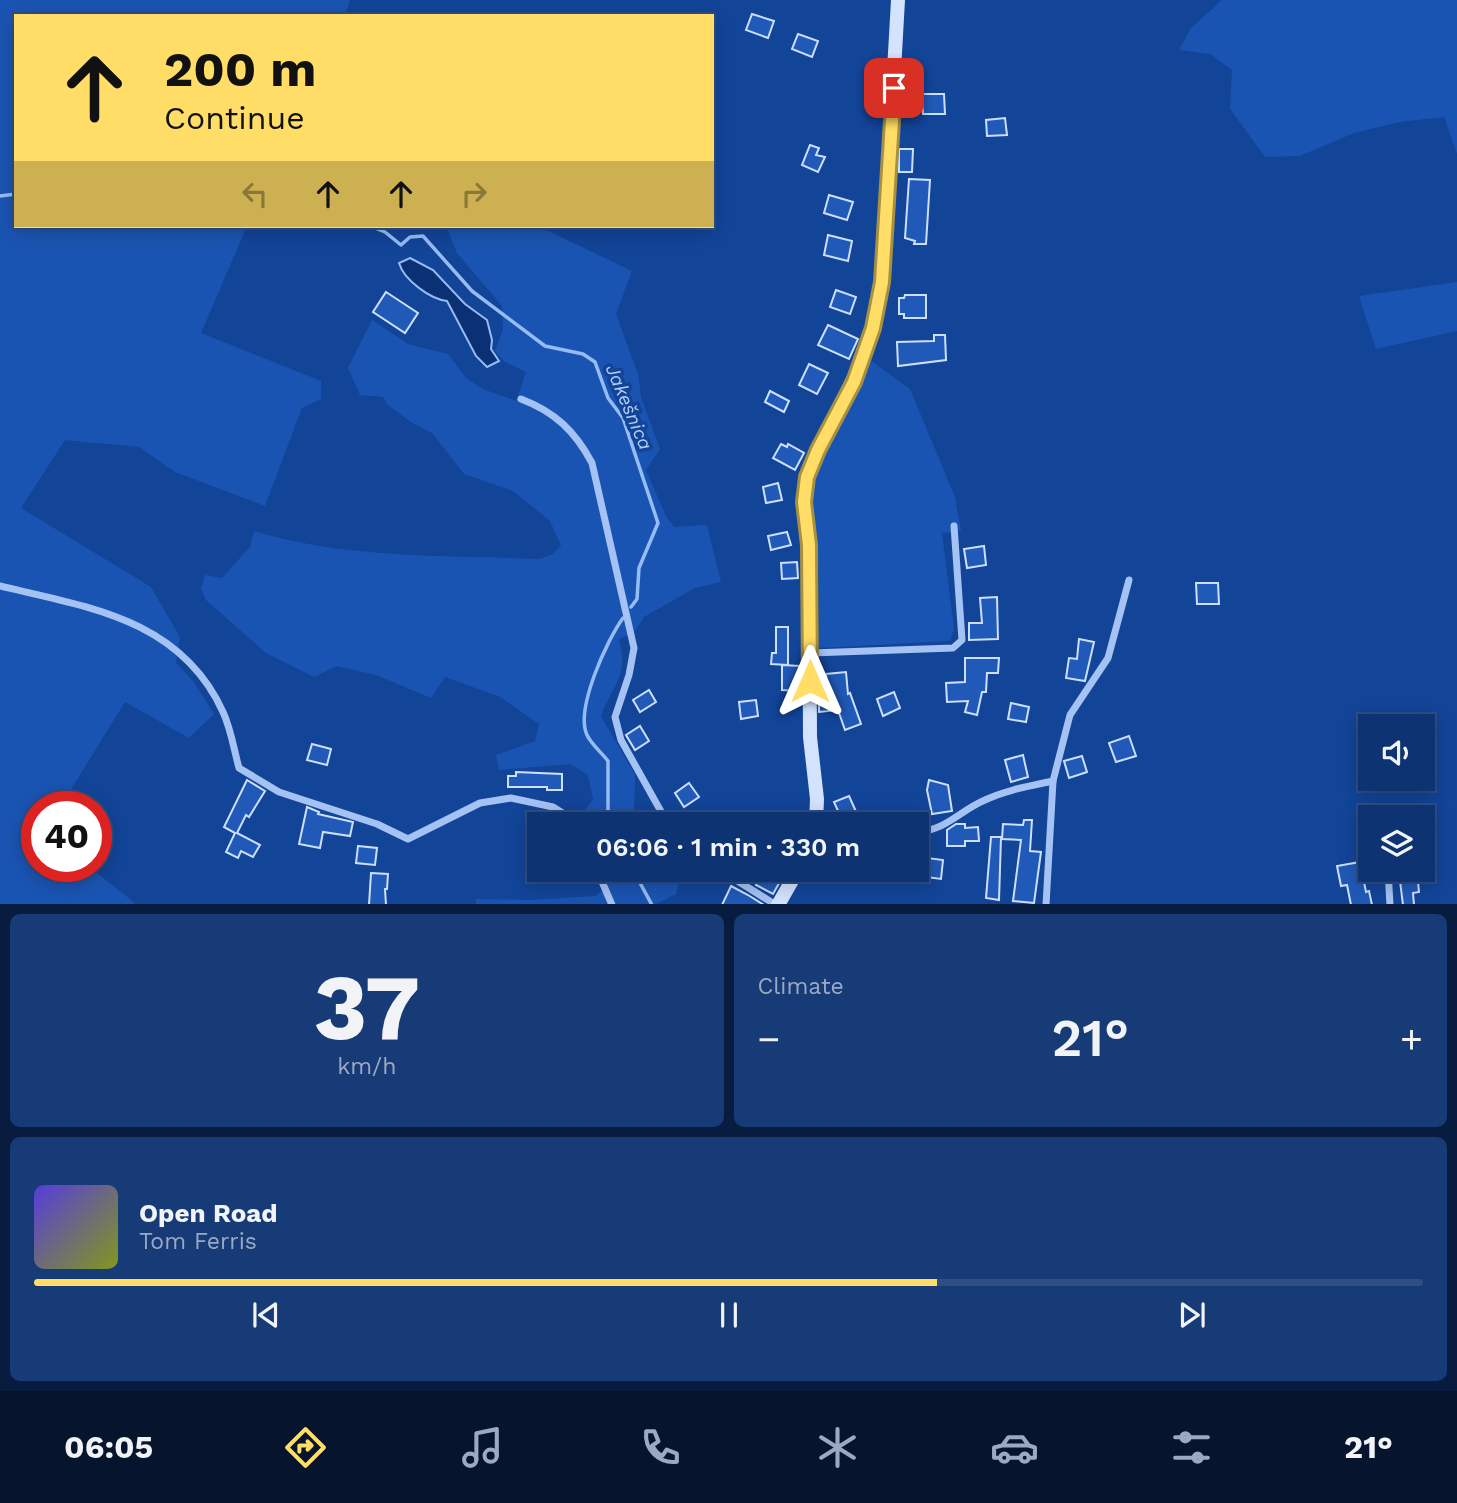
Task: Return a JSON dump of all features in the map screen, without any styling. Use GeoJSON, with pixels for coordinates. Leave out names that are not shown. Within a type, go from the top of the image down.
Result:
{"type":"FeatureCollection","features":[{"type":"Feature","properties":{"kind":"street"},"geometry":{"type":"LineString","coordinates":[[816,812],[810,737],[809,545],[804,502],[807,477],[818,450],[854,382],[873,328],[882,282],[898,0]]}},
{"type":"Feature","properties":{"kind":"street"},"geometry":{"type":"LineString","coordinates":[[521,399],[539,406],[563,421],[579,439],[592,463],[634,648],[629,675],[615,718],[621,740],[661,812]]}},
{"type":"Feature","properties":{"kind":"street"},"geometry":{"type":"LineString","coordinates":[[811,653],[953,648],[962,640],[954,526]]}},
{"type":"Feature","properties":{"kind":"street"},"geometry":{"type":"LineString","coordinates":[[1046,904],[1053,781],[1070,715],[1108,658],[1129,580]]}},
{"type":"Feature","properties":{"kind":"street"},"geometry":{"type":"LineString","coordinates":[[0,586],[114,614],[144,628],[187,660],[214,694],[225,715],[239,768],[279,792],[377,824],[408,839],[480,803],[511,798],[553,807],[561,812]]}},
{"type":"Feature","properties":{"kind":"street"},"geometry":{"type":"LineString","coordinates":[[929,831],[934,831],[981,801],[1001,793],[1053,781]]}},
{"type":"Feature","properties":{"kind":"street"},"geometry":{"type":"LineString","coordinates":[[602,882],[612,904]]}},
{"type":"Feature","properties":{"kind":"street"},"geometry":{"type":"LineString","coordinates":[[740,882],[775,904]]}},
{"type":"Feature","properties":{"kind":"street"},"geometry":{"type":"LineString","coordinates":[[778,904],[791,882]]}},
{"type":"Feature","properties":{"kind":"street"},"geometry":{"type":"LineString","coordinates":[[1389,882],[1390,904]]}},
{"type":"Feature","properties":{"kind":"shaded area"},"geometry":{"type":"Polygon","coordinates":[[[0,0],[350,0],[346,14],[14,14],[14,228],[246,228],[201,333],[321,381],[321,399],[302,408],[265,506],[175,472],[139,447],[65,440],[21,508],[151,587],[180,637],[176,663],[193,681],[214,714],[189,738],[125,702],[70,791],[21,791],[21,882],[108,882],[135,903],[0,904],[0,0]]]}},
{"type":"Feature","properties":{"kind":"shaded area"},"geometry":{"type":"Polygon","coordinates":[[[1222,0],[1457,0],[1457,154],[1444,117],[1400,122],[1354,133],[1300,156],[1265,157],[1230,109],[1232,70],[1210,54],[1179,50],[1191,28],[1222,0]]]}},
{"type":"Feature","properties":{"kind":"shaded area"},"geometry":{"type":"Polygon","coordinates":[[[447,228],[542,228],[632,271],[616,314],[638,374],[641,397],[660,449],[646,470],[666,516],[674,527],[707,525],[721,582],[695,588],[644,617],[634,633],[619,639],[621,669],[601,716],[635,775],[634,812],[584,812],[593,799],[588,775],[570,764],[499,770],[496,755],[535,741],[539,724],[500,697],[445,677],[431,698],[376,675],[337,666],[314,677],[266,653],[206,600],[201,589],[205,575],[222,578],[250,547],[254,531],[324,547],[395,554],[539,559],[553,554],[561,546],[550,521],[513,491],[464,474],[432,433],[409,421],[387,404],[383,397],[360,395],[348,368],[372,320],[408,344],[448,354],[466,378],[483,389],[516,401],[526,372],[505,362],[495,351],[503,330],[502,306],[457,253],[447,228]]]}},
{"type":"Feature","properties":{"kind":"shaded area"},"geometry":{"type":"Polygon","coordinates":[[[410,258],[433,270],[465,304],[487,320],[492,340],[491,349],[499,361],[487,367],[476,356],[447,301],[426,293],[406,276],[399,263],[410,258]]]}},
{"type":"Feature","properties":{"kind":"shaded area"},"geometry":{"type":"Polygon","coordinates":[[[1457,282],[1457,331],[1376,349],[1359,296],[1457,282]]]}},
{"type":"Feature","properties":{"kind":"shaded area"},"geometry":{"type":"Polygon","coordinates":[[[870,360],[910,389],[955,497],[961,531],[942,533],[954,629],[950,641],[819,648],[819,573],[811,495],[819,457],[870,360]]]}},
{"type":"Feature","properties":{"kind":"shaded area"},"geometry":{"type":"Polygon","coordinates":[[[610,882],[679,882],[676,894],[656,904],[476,904],[476,899],[529,900],[596,896],[610,882]]]}},
{"type":"Feature","properties":{"kind":"building"},"geometry":{"type":"Polygon","coordinates":[[[752,14],[774,21],[768,38],[746,30],[752,14]]]}},
{"type":"Feature","properties":{"kind":"building"},"geometry":{"type":"Polygon","coordinates":[[[798,34],[818,41],[812,57],[792,49],[798,34]]]}},
{"type":"Feature","properties":{"kind":"building"},"geometry":{"type":"Polygon","coordinates":[[[922,94],[944,94],[945,114],[923,114],[922,94]]]}},
{"type":"Feature","properties":{"kind":"building"},"geometry":{"type":"Polygon","coordinates":[[[1005,118],[1007,135],[987,136],[986,120],[1005,118]]]}},
{"type":"Feature","properties":{"kind":"building"},"geometry":{"type":"Polygon","coordinates":[[[810,145],[819,148],[816,155],[825,157],[818,172],[802,165],[810,145]]]}},
{"type":"Feature","properties":{"kind":"building"},"geometry":{"type":"Polygon","coordinates":[[[899,149],[913,149],[912,172],[899,172],[899,149]]]}},
{"type":"Feature","properties":{"kind":"building"},"geometry":{"type":"Polygon","coordinates":[[[909,179],[930,180],[926,244],[914,244],[915,241],[905,238],[909,179]]]}},
{"type":"Feature","properties":{"kind":"building"},"geometry":{"type":"Polygon","coordinates":[[[829,195],[853,202],[847,220],[824,213],[829,195]]]}},
{"type":"Feature","properties":{"kind":"building"},"geometry":{"type":"Polygon","coordinates":[[[828,235],[852,241],[848,261],[824,255],[828,235]]]}},
{"type":"Feature","properties":{"kind":"building"},"geometry":{"type":"Polygon","coordinates":[[[836,290],[856,297],[850,314],[830,307],[836,290]]]}},
{"type":"Feature","properties":{"kind":"building"},"geometry":{"type":"Polygon","coordinates":[[[386,292],[418,313],[405,333],[373,312],[386,292]]]}},
{"type":"Feature","properties":{"kind":"building"},"geometry":{"type":"Polygon","coordinates":[[[905,295],[926,295],[926,318],[904,318],[904,314],[899,314],[899,298],[904,298],[905,295]]]}},
{"type":"Feature","properties":{"kind":"building"},"geometry":{"type":"Polygon","coordinates":[[[828,325],[858,339],[849,359],[818,345],[828,325]]]}},
{"type":"Feature","properties":{"kind":"building"},"geometry":{"type":"Polygon","coordinates":[[[934,335],[945,335],[946,360],[898,366],[897,342],[934,341],[934,335]]]}},
{"type":"Feature","properties":{"kind":"building"},"geometry":{"type":"Polygon","coordinates":[[[809,364],[828,373],[817,394],[799,385],[809,364]]]}},
{"type":"Feature","properties":{"kind":"building"},"geometry":{"type":"Polygon","coordinates":[[[770,391],[789,401],[784,412],[765,402],[770,391]]]}},
{"type":"Feature","properties":{"kind":"building"},"geometry":{"type":"Polygon","coordinates":[[[781,444],[787,447],[788,444],[804,453],[795,470],[773,458],[781,444]]]}},
{"type":"Feature","properties":{"kind":"building"},"geometry":{"type":"Polygon","coordinates":[[[778,483],[782,500],[766,503],[763,487],[778,483]]]}},
{"type":"Feature","properties":{"kind":"building"},"geometry":{"type":"Polygon","coordinates":[[[787,532],[791,545],[771,550],[768,536],[787,532]]]}},
{"type":"Feature","properties":{"kind":"building"},"geometry":{"type":"Polygon","coordinates":[[[984,546],[986,565],[967,568],[964,549],[984,546]]]}},
{"type":"Feature","properties":{"kind":"building"},"geometry":{"type":"Polygon","coordinates":[[[797,562],[798,578],[782,579],[781,563],[797,562]]]}},
{"type":"Feature","properties":{"kind":"building"},"geometry":{"type":"Polygon","coordinates":[[[1196,583],[1218,583],[1219,604],[1197,604],[1196,583]]]}},
{"type":"Feature","properties":{"kind":"building"},"geometry":{"type":"Polygon","coordinates":[[[997,597],[998,639],[969,640],[969,623],[982,623],[980,598],[997,597]]]}},
{"type":"Feature","properties":{"kind":"building"},"geometry":{"type":"Polygon","coordinates":[[[776,627],[788,627],[788,665],[771,664],[772,653],[776,653],[776,627]]]}},
{"type":"Feature","properties":{"kind":"building"},"geometry":{"type":"Polygon","coordinates":[[[1079,639],[1094,642],[1085,681],[1066,678],[1069,658],[1077,659],[1079,639]]]}},
{"type":"Feature","properties":{"kind":"building"},"geometry":{"type":"Polygon","coordinates":[[[965,658],[999,658],[998,673],[987,673],[986,692],[982,692],[977,715],[965,712],[968,701],[947,702],[946,683],[965,682],[965,658]]]}},
{"type":"Feature","properties":{"kind":"building"},"geometry":{"type":"Polygon","coordinates":[[[782,665],[800,666],[800,691],[782,690],[782,665]]]}},
{"type":"Feature","properties":{"kind":"building"},"geometry":{"type":"Polygon","coordinates":[[[846,672],[848,694],[850,693],[861,724],[845,730],[838,710],[819,712],[819,703],[828,702],[826,674],[846,672]]]}},
{"type":"Feature","properties":{"kind":"building"},"geometry":{"type":"Polygon","coordinates":[[[649,690],[656,702],[640,712],[633,700],[649,690]]]}},
{"type":"Feature","properties":{"kind":"building"},"geometry":{"type":"Polygon","coordinates":[[[894,692],[900,708],[883,716],[877,699],[894,692]]]}},
{"type":"Feature","properties":{"kind":"building"},"geometry":{"type":"Polygon","coordinates":[[[756,700],[758,716],[741,719],[739,702],[756,700]]]}},
{"type":"Feature","properties":{"kind":"building"},"geometry":{"type":"Polygon","coordinates":[[[1011,703],[1029,707],[1026,722],[1008,719],[1011,703]]]}},
{"type":"Feature","properties":{"kind":"building"},"geometry":{"type":"Polygon","coordinates":[[[640,726],[649,741],[635,750],[626,735],[640,726]]]}},
{"type":"Feature","properties":{"kind":"building"},"geometry":{"type":"Polygon","coordinates":[[[1129,736],[1136,756],[1116,762],[1109,743],[1129,736]]]}},
{"type":"Feature","properties":{"kind":"building"},"geometry":{"type":"Polygon","coordinates":[[[312,744],[331,749],[327,765],[307,760],[312,744]]]}},
{"type":"Feature","properties":{"kind":"building"},"geometry":{"type":"Polygon","coordinates":[[[1023,755],[1028,777],[1011,782],[1005,760],[1023,755]]]}},
{"type":"Feature","properties":{"kind":"building"},"geometry":{"type":"Polygon","coordinates":[[[1082,756],[1087,772],[1069,778],[1064,761],[1082,756]]]}},
{"type":"Feature","properties":{"kind":"building"},"geometry":{"type":"Polygon","coordinates":[[[516,772],[562,774],[562,790],[547,790],[547,787],[508,787],[508,776],[516,776],[516,772]]]}},
{"type":"Feature","properties":{"kind":"building"},"geometry":{"type":"Polygon","coordinates":[[[247,780],[265,791],[249,817],[246,815],[237,833],[260,845],[253,857],[241,851],[238,858],[226,852],[235,833],[224,827],[247,780]]]}},
{"type":"Feature","properties":{"kind":"building"},"geometry":{"type":"Polygon","coordinates":[[[929,780],[948,785],[952,811],[932,814],[927,790],[929,780]]]}},
{"type":"Feature","properties":{"kind":"building"},"geometry":{"type":"Polygon","coordinates":[[[689,783],[699,797],[684,807],[675,793],[689,783]]]}},
{"type":"Feature","properties":{"kind":"building"},"geometry":{"type":"Polygon","coordinates":[[[849,796],[856,812],[838,812],[834,802],[849,796]]]}},
{"type":"Feature","properties":{"kind":"building"},"geometry":{"type":"Polygon","coordinates":[[[307,807],[319,812],[318,814],[353,822],[350,836],[323,832],[320,848],[299,844],[307,807]]]}},
{"type":"Feature","properties":{"kind":"building"},"geometry":{"type":"Polygon","coordinates":[[[1024,820],[1032,820],[1030,851],[1041,852],[1034,903],[1013,901],[1021,840],[1002,839],[1003,824],[1023,825],[1024,820]]]}},
{"type":"Feature","properties":{"kind":"building"},"geometry":{"type":"Polygon","coordinates":[[[956,824],[965,824],[965,828],[978,827],[979,841],[965,841],[965,846],[947,846],[947,830],[956,824]]]}},
{"type":"Feature","properties":{"kind":"building"},"geometry":{"type":"Polygon","coordinates":[[[991,837],[1001,837],[999,900],[986,898],[991,837]]]}},
{"type":"Feature","properties":{"kind":"building"},"geometry":{"type":"Polygon","coordinates":[[[358,846],[377,848],[375,865],[356,863],[358,846]]]}},
{"type":"Feature","properties":{"kind":"building"},"geometry":{"type":"Polygon","coordinates":[[[929,858],[943,860],[941,879],[929,877],[929,858]]]}},
{"type":"Feature","properties":{"kind":"building"},"geometry":{"type":"Polygon","coordinates":[[[1358,862],[1358,882],[1364,882],[1372,904],[1351,904],[1347,885],[1341,886],[1337,866],[1358,862]]]}},
{"type":"Feature","properties":{"kind":"building"},"geometry":{"type":"Polygon","coordinates":[[[371,873],[388,874],[386,904],[369,904],[371,873]]]}},
{"type":"Feature","properties":{"kind":"building"},"geometry":{"type":"Polygon","coordinates":[[[757,882],[780,882],[773,894],[756,885],[757,882]]]}},
{"type":"Feature","properties":{"kind":"building"},"geometry":{"type":"Polygon","coordinates":[[[1400,882],[1418,882],[1419,892],[1413,893],[1414,904],[1403,904],[1400,882]]]}},
{"type":"Feature","properties":{"kind":"building"},"geometry":{"type":"Polygon","coordinates":[[[731,886],[762,904],[722,904],[731,886]]]}},
{"type":"Feature","properties":{"kind":"waterway","name":"Jakešnica"},"geometry":{"type":"LineString","coordinates":[[0,196],[14,194]]}},
{"type":"Feature","properties":{"kind":"waterway","name":"Jakešnica"},"geometry":{"type":"LineString","coordinates":[[375,228],[385,232],[401,245],[410,237],[423,236],[472,291],[545,346],[583,354],[595,362],[608,398],[623,418],[658,523],[639,568],[637,599],[631,607]]}},
{"type":"Feature","properties":{"kind":"waterway","name":"Jakešnica"},"geometry":{"type":"LineString","coordinates":[[608,812],[608,761],[587,735],[585,709],[601,658],[623,618]]}},
{"type":"Feature","properties":{"kind":"waterway","name":"Jakešnica"},"geometry":{"type":"LineString","coordinates":[[640,882],[651,904]]}},
{"type":"Feature","properties":{"kind":"route"},"geometry":{"type":"LineString","coordinates":[[810,681],[809,545],[804,502],[807,477],[818,450],[854,382],[873,328],[882,282],[894,88]]}}]}
